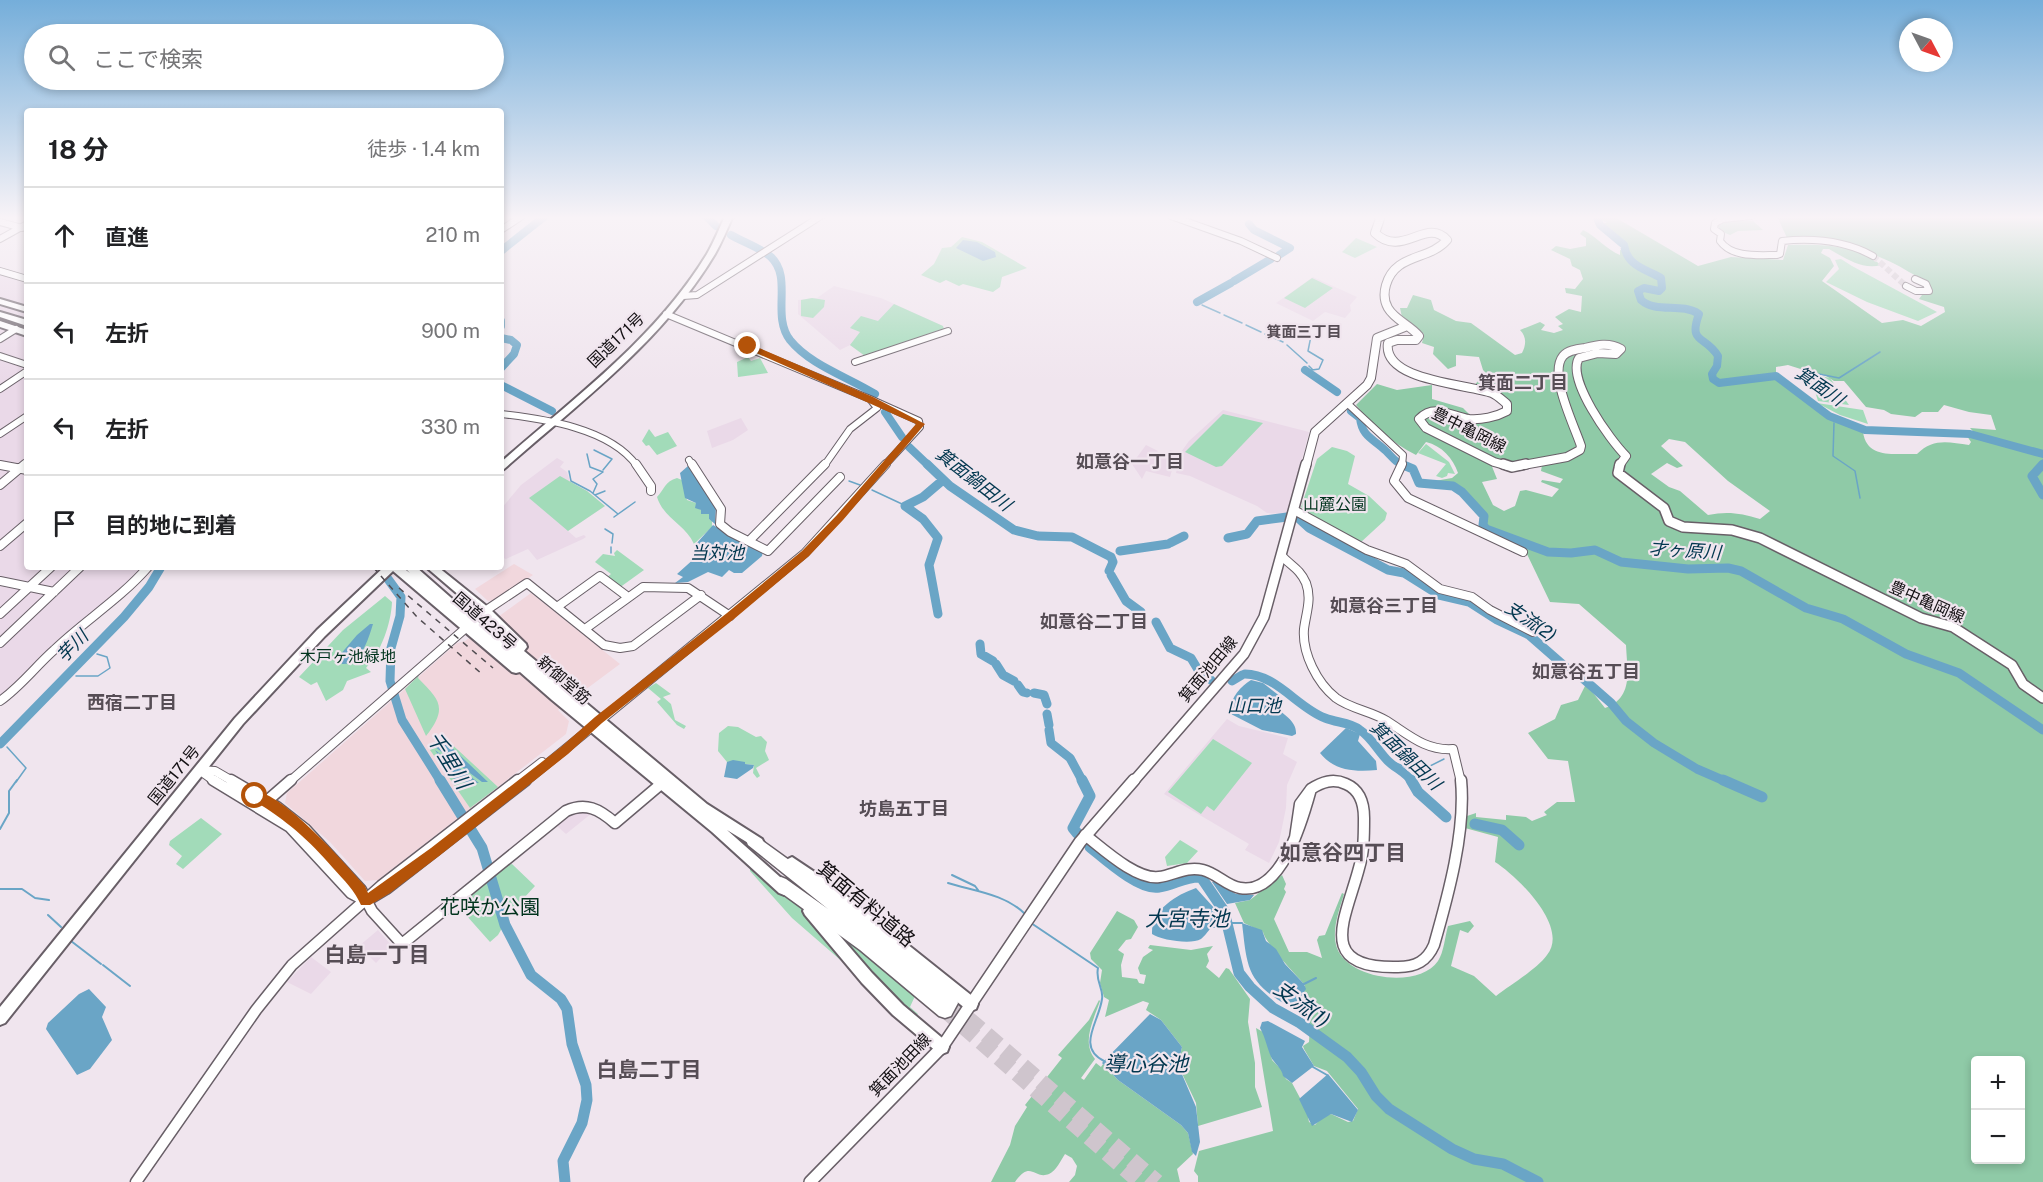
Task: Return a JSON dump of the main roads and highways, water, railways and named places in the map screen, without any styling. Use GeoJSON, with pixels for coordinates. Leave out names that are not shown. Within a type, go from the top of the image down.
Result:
{"type":"FeatureCollection","features":[{"type":"Feature","properties":{"kind":"highway","name":"国道171号"},"geometry":{"type":"LineString","coordinates":[[504,463],[618,362],[683,296],[700,271]]}},
{"type":"Feature","properties":{"kind":"highway"},"geometry":{"type":"LineString","coordinates":[[0,302],[24,308]]}},
{"type":"Feature","properties":{"kind":"highway"},"geometry":{"type":"LineString","coordinates":[[0,309],[24,316]]}},
{"type":"Feature","properties":{"kind":"highway"},"geometry":{"type":"LineString","coordinates":[[0,314],[24,321]]}},
{"type":"Feature","properties":{"kind":"highway"},"geometry":{"type":"LineString","coordinates":[[0,324],[24,332]]}},
{"type":"Feature","properties":{"kind":"highway","name":"国道171号"},"geometry":{"type":"LineString","coordinates":[[0,1018],[199,770],[294,661],[387,570]]}},
{"type":"Feature","properties":{"kind":"highway","name":"国道423号"},"geometry":{"type":"LineString","coordinates":[[399,570],[516,669],[556,697]]}},
{"type":"Feature","properties":{"kind":"highway","name":"新御堂筋"},"geometry":{"type":"LineString","coordinates":[[413,570],[553,680],[595,723],[662,784],[781,884],[826,928],[867,978],[898,1010],[942,1047]]}},
{"type":"Feature","properties":{"kind":"highway","name":"新御堂筋"},"geometry":{"type":"LineString","coordinates":[[422,570],[556,697],[595,723],[703,808],[823,885],[971,1004]]}},
{"type":"Feature","properties":{"kind":"highway","name":"国道423号"},"geometry":{"type":"LineString","coordinates":[[435,570],[485,611],[553,680]]}},
{"type":"Feature","properties":{"kind":"highway","name":"箕面有料道路"},"geometry":{"type":"LineString","coordinates":[[753,840],[808,882],[947,1006],[781,884]]}},
{"type":"Feature","properties":{"kind":"main road"},"geometry":{"type":"LineString","coordinates":[[1392,271],[1387,281],[1386,305],[1407,326]]}},
{"type":"Feature","properties":{"kind":"main road","name":"箕面池田線"},"geometry":{"type":"LineString","coordinates":[[810,1182],[842,1146],[942,1047],[1085,835],[1244,654],[1264,617],[1315,432],[1362,391],[1371,378],[1377,338],[1407,326]]}},
{"type":"Feature","properties":{"kind":"main road","name":"豊中亀岡線"},"geometry":{"type":"LineString","coordinates":[[1407,326],[1419,336],[1416,340],[1397,340],[1388,344],[1387,354],[1396,367],[1412,374],[1494,394],[1507,404],[1507,411],[1504,413],[1476,419],[1438,411],[1427,412],[1419,419],[1420,423],[1484,457],[1512,467],[1567,457],[1580,450],[1579,439],[1562,392],[1560,360],[1564,354],[1583,348],[1603,344],[1616,346],[1621,349],[1616,354],[1598,353],[1579,358],[1576,369],[1579,385],[1614,444],[1624,453],[1625,458],[1618,467],[1618,473],[1664,508],[1669,521],[1681,527],[1727,529],[1745,533],[1790,552],[1921,618],[1949,625],[2012,665],[2023,684],[2043,698]]}},
{"type":"Feature","properties":{"kind":"water"},"geometry":{"type":"Polygon","coordinates":[[[688,466],[716,507],[715,524],[709,519],[709,514],[701,514],[701,510],[695,508],[696,503],[685,498],[680,473],[688,466]]]}},
{"type":"Feature","properties":{"kind":"water","name":"当対池"},"geometry":{"type":"Polygon","coordinates":[[[713,525],[743,543],[763,551],[762,556],[742,573],[729,570],[722,577],[708,572],[688,582],[675,583],[683,577],[677,574],[696,557],[696,544],[713,525]]]}},
{"type":"Feature","properties":{"kind":"water"},"geometry":{"type":"Polygon","coordinates":[[[370,624],[373,624],[369,637],[359,656],[349,663],[342,664],[339,656],[370,624]]]}},
{"type":"Feature","properties":{"kind":"water","name":"山口池"},"geometry":{"type":"Polygon","coordinates":[[[1251,680],[1263,683],[1281,697],[1274,706],[1292,722],[1296,734],[1292,736],[1262,730],[1231,714],[1231,704],[1236,694],[1251,680]]]}},
{"type":"Feature","properties":{"kind":"water"},"geometry":{"type":"Polygon","coordinates":[[[1346,728],[1360,734],[1358,741],[1376,761],[1377,770],[1361,771],[1338,767],[1320,753],[1346,728]]]}},
{"type":"Feature","properties":{"kind":"water"},"geometry":{"type":"Polygon","coordinates":[[[447,743],[488,782],[482,782],[435,747],[447,743]]]}},
{"type":"Feature","properties":{"kind":"water"},"geometry":{"type":"Polygon","coordinates":[[[435,750],[479,783],[456,782],[435,750]]]}},
{"type":"Feature","properties":{"kind":"water"},"geometry":{"type":"Polygon","coordinates":[[[733,760],[754,765],[737,779],[724,777],[727,762],[733,760]]]}},
{"type":"Feature","properties":{"kind":"water"},"geometry":{"type":"Polygon","coordinates":[[[1212,882],[1236,894],[1254,895],[1250,900],[1227,904],[1212,882]]]}},
{"type":"Feature","properties":{"kind":"water","name":"大宮寺池"},"geometry":{"type":"Polygon","coordinates":[[[1196,888],[1215,909],[1220,928],[1211,928],[1201,939],[1190,942],[1169,940],[1152,934],[1153,925],[1160,911],[1173,899],[1196,888]]]}},
{"type":"Feature","properties":{"kind":"water"},"geometry":{"type":"Polygon","coordinates":[[[1242,923],[1262,930],[1266,941],[1276,949],[1285,964],[1304,984],[1306,989],[1302,995],[1306,1009],[1298,1010],[1290,1007],[1272,996],[1256,979],[1251,971],[1245,950],[1242,923]]]}},
{"type":"Feature","properties":{"kind":"water"},"geometry":{"type":"Polygon","coordinates":[[[89,989],[106,1007],[102,1017],[112,1040],[90,1069],[77,1075],[46,1029],[48,1023],[79,994],[89,989]]]}},
{"type":"Feature","properties":{"kind":"water","name":"導心谷池"},"geometry":{"type":"Polygon","coordinates":[[[1150,1014],[1161,1020],[1182,1047],[1178,1065],[1196,1107],[1200,1142],[1196,1156],[1192,1152],[1188,1133],[1181,1125],[1118,1080],[1102,1063],[1150,1014]]]}},
{"type":"Feature","properties":{"kind":"water"},"geometry":{"type":"Polygon","coordinates":[[[1268,1021],[1305,1041],[1302,1047],[1314,1066],[1292,1083],[1283,1076],[1270,1055],[1260,1028],[1262,1022],[1268,1021]]]}},
{"type":"Feature","properties":{"kind":"water"},"geometry":{"type":"Polygon","coordinates":[[[1328,1074],[1358,1110],[1352,1122],[1331,1114],[1312,1126],[1299,1099],[1328,1074]]]}},
{"type":"Feature","properties":{"kind":"waterway","name":"箕面鍋田川"},"geometry":{"type":"LineString","coordinates":[[779,271],[782,286],[782,319],[790,340],[798,349],[819,364],[875,394]]}},
{"type":"Feature","properties":{"kind":"waterway","name":"才ヶ原川"},"geometry":{"type":"LineString","coordinates":[[1234,281],[1251,271]]}},
{"type":"Feature","properties":{"kind":"waterway","name":"箕面川"},"geometry":{"type":"LineString","coordinates":[[1647,271],[1661,278],[1662,288],[1659,291],[1644,288],[1638,291],[1641,300],[1654,306],[1685,309],[1699,314],[1696,324],[1697,335],[1718,356],[1717,366],[1712,374],[1713,379],[1719,383],[1776,376],[1829,416],[1865,430],[1970,434],[2043,454]]}},
{"type":"Feature","properties":{"kind":"waterway","name":"才ヶ原川"},"geometry":{"type":"LineString","coordinates":[[1197,302],[1231,283]]}},
{"type":"Feature","properties":{"kind":"waterway","name":"才ヶ原川"},"geometry":{"type":"LineString","coordinates":[[1202,305],[1220,313]]}},
{"type":"Feature","properties":{"kind":"waterway","name":"才ヶ原川"},"geometry":{"type":"LineString","coordinates":[[1224,315],[1242,323]]}},
{"type":"Feature","properties":{"kind":"waterway","name":"才ヶ原川"},"geometry":{"type":"LineString","coordinates":[[1246,325],[1261,332]]}},
{"type":"Feature","properties":{"kind":"waterway"},"geometry":{"type":"LineString","coordinates":[[1309,329],[1313,325]]}},
{"type":"Feature","properties":{"kind":"waterway","name":"才ヶ原川"},"geometry":{"type":"LineString","coordinates":[[1265,334],[1283,342]]}},
{"type":"Feature","properties":{"kind":"waterway"},"geometry":{"type":"LineString","coordinates":[[1311,336],[1308,351],[1323,360],[1319,369],[1313,370]]}},
{"type":"Feature","properties":{"kind":"waterway"},"geometry":{"type":"LineString","coordinates":[[504,339],[511,340],[517,345],[514,354],[504,365]]}},
{"type":"Feature","properties":{"kind":"waterway","name":"才ヶ原川"},"geometry":{"type":"LineString","coordinates":[[1287,345],[1307,363]]}},
{"type":"Feature","properties":{"kind":"waterway"},"geometry":{"type":"LineString","coordinates":[[1819,374],[1839,378],[1880,352]]}},
{"type":"Feature","properties":{"kind":"waterway"},"geometry":{"type":"LineString","coordinates":[[1309,366],[1313,370]]}},
{"type":"Feature","properties":{"kind":"waterway","name":"才ヶ原川"},"geometry":{"type":"LineString","coordinates":[[1305,370],[1337,392]]}},
{"type":"Feature","properties":{"kind":"waterway","name":"才ヶ原川"},"geometry":{"type":"LineString","coordinates":[[1305,371],[1313,370]]}},
{"type":"Feature","properties":{"kind":"waterway"},"geometry":{"type":"LineString","coordinates":[[504,387],[552,411]]}},
{"type":"Feature","properties":{"kind":"waterway","name":"才ヶ原川"},"geometry":{"type":"LineString","coordinates":[[1351,411],[1360,418],[1363,429],[1369,437],[1403,465]]}},
{"type":"Feature","properties":{"kind":"waterway","name":"箕面鍋田川"},"geometry":{"type":"LineString","coordinates":[[885,412],[902,437]]}},
{"type":"Feature","properties":{"kind":"waterway"},"geometry":{"type":"LineString","coordinates":[[1834,423],[1833,456],[1855,471],[1860,498]]}},
{"type":"Feature","properties":{"kind":"waterway","name":"箕面鍋田川"},"geometry":{"type":"LineString","coordinates":[[909,447],[929,466]]}},
{"type":"Feature","properties":{"kind":"waterway"},"geometry":{"type":"LineString","coordinates":[[594,450],[612,459],[603,470]]}},
{"type":"Feature","properties":{"kind":"waterway"},"geometry":{"type":"LineString","coordinates":[[587,454],[590,467],[603,472],[593,479],[597,484],[593,493]]}},
{"type":"Feature","properties":{"kind":"waterway","name":"箕面鍋田川"},"geometry":{"type":"LineString","coordinates":[[927,464],[950,486],[1014,530],[1038,536],[1072,537],[1111,557],[1113,562],[1109,571]]}},
{"type":"Feature","properties":{"kind":"waterway","name":"箕面川"},"geometry":{"type":"LineString","coordinates":[[2041,466],[2043,464],[2032,476],[2043,495]]}},
{"type":"Feature","properties":{"kind":"waterway","name":"才ヶ原川"},"geometry":{"type":"LineString","coordinates":[[1403,465],[1413,469],[1419,483],[1453,486],[1462,492],[1484,516],[1483,525],[1486,529],[1548,552],[1571,553],[1595,550],[1621,562],[1688,569],[1728,568],[1741,571],[1806,608],[1843,619],[1906,654],[1959,673],[2043,730]]}},
{"type":"Feature","properties":{"kind":"waterway"},"geometry":{"type":"LineString","coordinates":[[569,471],[571,481],[590,491],[618,514]]}},
{"type":"Feature","properties":{"kind":"waterway","name":"支流(1)"},"geometry":{"type":"LineString","coordinates":[[938,614],[929,565],[938,538],[923,519],[905,506],[923,497],[943,480]]}},
{"type":"Feature","properties":{"kind":"waterway"},"geometry":{"type":"LineString","coordinates":[[849,481],[860,485]]}},
{"type":"Feature","properties":{"kind":"waterway"},"geometry":{"type":"LineString","coordinates":[[872,490],[902,504]]}},
{"type":"Feature","properties":{"kind":"waterway"},"geometry":{"type":"LineString","coordinates":[[595,495],[605,491]]}},
{"type":"Feature","properties":{"kind":"waterway"},"geometry":{"type":"LineString","coordinates":[[614,517],[635,502]]}},
{"type":"Feature","properties":{"kind":"waterway","name":"支流(2)"},"geometry":{"type":"LineString","coordinates":[[1228,538],[1247,534],[1257,521],[1287,517]]}},
{"type":"Feature","properties":{"kind":"waterway","name":"支流(2)"},"geometry":{"type":"LineString","coordinates":[[1297,517],[1309,528],[1388,570],[1404,573],[1439,595],[1469,602],[1497,620],[1529,635],[1569,670],[1579,675],[1611,703],[1626,721],[1654,743],[1697,769],[1727,782]]}},
{"type":"Feature","properties":{"kind":"waterway"},"geometry":{"type":"LineString","coordinates":[[605,529],[613,534],[612,543]]}},
{"type":"Feature","properties":{"kind":"waterway","name":"支流(2)"},"geometry":{"type":"LineString","coordinates":[[1170,543],[1184,536]]}},
{"type":"Feature","properties":{"kind":"waterway","name":"支流(2)"},"geometry":{"type":"LineString","coordinates":[[1120,551],[1168,544]]}},
{"type":"Feature","properties":{"kind":"waterway"},"geometry":{"type":"LineString","coordinates":[[611,547],[611,553]]}},
{"type":"Feature","properties":{"kind":"waterway","name":"芋川"},"geometry":{"type":"LineString","coordinates":[[0,744],[124,617],[149,587],[159,570]]}},
{"type":"Feature","properties":{"kind":"waterway","name":"箕面鍋田川"},"geometry":{"type":"LineString","coordinates":[[1111,575],[1126,601],[1141,612]]}},
{"type":"Feature","properties":{"kind":"waterway","name":"千里川"},"geometry":{"type":"LineString","coordinates":[[388,579],[401,597],[400,616],[391,648],[390,681],[402,720],[441,782]]}},
{"type":"Feature","properties":{"kind":"waterway","name":"箕面鍋田川"},"geometry":{"type":"LineString","coordinates":[[1156,622],[1170,648],[1191,658],[1200,673],[1211,680]]}},
{"type":"Feature","properties":{"kind":"waterway","name":"支流(1)"},"geometry":{"type":"LineString","coordinates":[[980,644],[981,654],[993,661]]}},
{"type":"Feature","properties":{"kind":"waterway"},"geometry":{"type":"LineString","coordinates":[[76,676],[98,676],[110,668],[107,657],[97,654]]}},
{"type":"Feature","properties":{"kind":"waterway","name":"支流(1)"},"geometry":{"type":"LineString","coordinates":[[996,664],[1003,675],[1014,681]]}},
{"type":"Feature","properties":{"kind":"waterway","name":"箕面鍋田川"},"geometry":{"type":"LineString","coordinates":[[1245,674],[1267,679],[1315,713],[1356,727],[1368,736],[1388,761],[1412,782]]}},
{"type":"Feature","properties":{"kind":"waterway","name":"箕面鍋田川"},"geometry":{"type":"LineString","coordinates":[[1232,681],[1242,675]]}},
{"type":"Feature","properties":{"kind":"waterway","name":"支流(1)"},"geometry":{"type":"LineString","coordinates":[[1018,685],[1023,692],[1027,693]]}},
{"type":"Feature","properties":{"kind":"waterway","name":"支流(1)"},"geometry":{"type":"LineString","coordinates":[[1034,693],[1044,695],[1047,704]]}},
{"type":"Feature","properties":{"kind":"waterway","name":"支流(1)"},"geometry":{"type":"LineString","coordinates":[[1047,714],[1049,725]]}},
{"type":"Feature","properties":{"kind":"waterway","name":"支流(1)"},"geometry":{"type":"LineString","coordinates":[[1049,730],[1051,743],[1070,758],[1083,782]]}},
{"type":"Feature","properties":{"kind":"waterway"},"geometry":{"type":"LineString","coordinates":[[7,747],[26,768],[16,782]]}},
{"type":"Feature","properties":{"kind":"waterway"},"geometry":{"type":"LineString","coordinates":[[1386,759],[1418,772],[1444,759]]}},
{"type":"Feature","properties":{"kind":"waterway"},"geometry":{"type":"LineString","coordinates":[[0,829],[9,813],[9,791],[17,780]]}},
{"type":"Feature","properties":{"kind":"waterway","name":"千里川"},"geometry":{"type":"LineString","coordinates":[[440,780],[482,848],[505,925],[531,975],[561,999],[567,1009],[572,1044],[586,1085],[587,1100],[582,1123],[563,1161],[565,1182]]}},
{"type":"Feature","properties":{"kind":"waterway","name":"箕面鍋田川"},"geometry":{"type":"LineString","coordinates":[[1411,780],[1418,792],[1446,817]]}},
{"type":"Feature","properties":{"kind":"waterway","name":"支流(2)"},"geometry":{"type":"LineString","coordinates":[[1723,780],[1762,797]]}},
{"type":"Feature","properties":{"kind":"waterway","name":"支流(1)"},"geometry":{"type":"LineString","coordinates":[[1077,833],[1073,828],[1090,796],[1083,782]]}},
{"type":"Feature","properties":{"kind":"waterway","name":"箕面鍋田川"},"geometry":{"type":"LineString","coordinates":[[1475,824],[1502,830],[1519,845]]}},
{"type":"Feature","properties":{"kind":"waterway","name":"支流(1)"},"geometry":{"type":"LineString","coordinates":[[1090,847],[1123,873],[1151,887],[1201,877],[1224,911],[1239,973],[1250,987],[1273,1008],[1300,1023],[1347,1057],[1361,1072],[1376,1096],[1389,1109],[1452,1149],[1474,1159],[1503,1164],[1538,1182]]}},
{"type":"Feature","properties":{"kind":"waterway"},"geometry":{"type":"LineString","coordinates":[[952,875],[975,886],[978,890]]}},
{"type":"Feature","properties":{"kind":"waterway"},"geometry":{"type":"LineString","coordinates":[[948,883],[999,898],[1025,914]]}},
{"type":"Feature","properties":{"kind":"waterway"},"geometry":{"type":"LineString","coordinates":[[0,889],[22,889],[35,898],[49,900]]}},
{"type":"Feature","properties":{"kind":"waterway"},"geometry":{"type":"LineString","coordinates":[[48,915],[61,927]]}},
{"type":"Feature","properties":{"kind":"waterway"},"geometry":{"type":"LineString","coordinates":[[1031,923],[1098,968],[1102,999],[1090,1041],[1091,1049],[1104,1061]]}},
{"type":"Feature","properties":{"kind":"waterway"},"geometry":{"type":"LineString","coordinates":[[1228,923],[1242,923]]}},
{"type":"Feature","properties":{"kind":"waterway"},"geometry":{"type":"LineString","coordinates":[[71,941],[101,964]]}},
{"type":"Feature","properties":{"kind":"waterway"},"geometry":{"type":"LineString","coordinates":[[103,965],[130,986]]}},
{"type":"Feature","properties":{"kind":"waterway"},"geometry":{"type":"LineString","coordinates":[[1304,984],[1316,978]]}},
{"type":"Feature","properties":{"kind":"waterway"},"geometry":{"type":"LineString","coordinates":[[1313,1067],[1327,1075]]}},
{"type":"Feature","properties":{"kind":"tunnel"},"geometry":{"type":"LineString","coordinates":[[1890,271],[1906,286]]}},
{"type":"Feature","properties":{"kind":"tunnel"},"geometry":{"type":"LineString","coordinates":[[950,1003],[1157,1182]]}},
{"type":"Feature","properties":{"kind":"tunnel"},"geometry":{"type":"LineString","coordinates":[[945,1010],[1140,1182]]}},
{"type":"Feature","properties":{"kind":"railway"},"geometry":{"type":"LineString","coordinates":[[376,570],[417,617],[483,675]]}},
{"type":"Feature","properties":{"kind":"railway"},"geometry":{"type":"LineString","coordinates":[[399,588],[493,668]]}},
{"type":"Feature","properties":{"kind":"district","name":"箕面三丁目"},"geometry":{"type":"Point","coordinates":[1304,331]}},
{"type":"Feature","properties":{"kind":"district","name":"箕面二丁目"},"geometry":{"type":"Point","coordinates":[1523,382]}},
{"type":"Feature","properties":{"kind":"district","name":"如意谷一丁目"},"geometry":{"type":"Point","coordinates":[1130,461]}},
{"type":"Feature","properties":{"kind":"district","name":"如意谷三丁目"},"geometry":{"type":"Point","coordinates":[1384,605]}},
{"type":"Feature","properties":{"kind":"district","name":"如意谷二丁目"},"geometry":{"type":"Point","coordinates":[1094,621]}},
{"type":"Feature","properties":{"kind":"district","name":"如意谷五丁目"},"geometry":{"type":"Point","coordinates":[1586,671]}},
{"type":"Feature","properties":{"kind":"district","name":"西宿二丁目"},"geometry":{"type":"Point","coordinates":[132,702]}},
{"type":"Feature","properties":{"kind":"district","name":"坊島五丁目"},"geometry":{"type":"Point","coordinates":[904,808]}},
{"type":"Feature","properties":{"kind":"district","name":"如意谷四丁目"},"geometry":{"type":"Point","coordinates":[1343,852]}},
{"type":"Feature","properties":{"kind":"district","name":"白島一丁目"},"geometry":{"type":"Point","coordinates":[377,954]}},
{"type":"Feature","properties":{"kind":"district","name":"白島二丁目"},"geometry":{"type":"Point","coordinates":[649,1069]}},
{"type":"Feature","properties":{"kind":"park label","name":"山麓公園"},"geometry":{"type":"Point","coordinates":[1335,504]}},
{"type":"Feature","properties":{"kind":"park label","name":"木戸ヶ池緑地"},"geometry":{"type":"Point","coordinates":[348,656]}},
{"type":"Feature","properties":{"kind":"park label","name":"花咲か公園"},"geometry":{"type":"Point","coordinates":[490,907]}}]}
